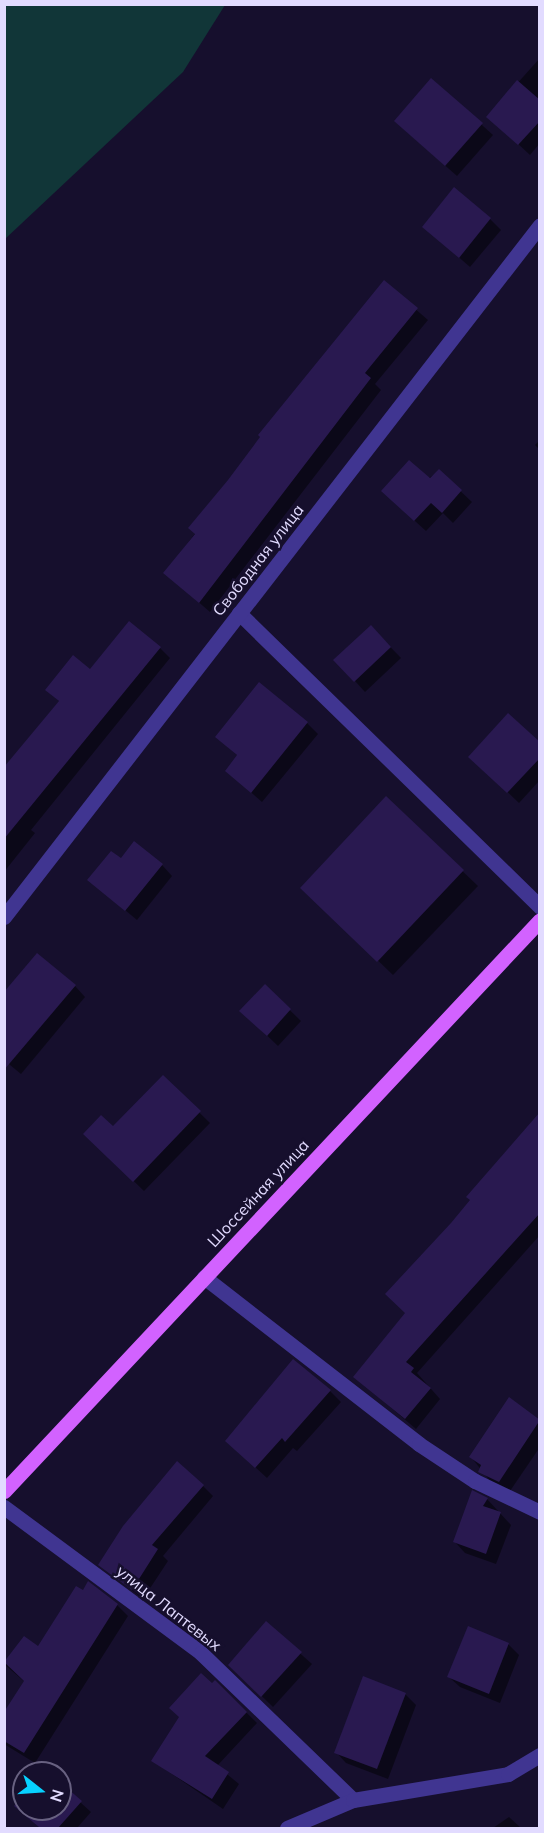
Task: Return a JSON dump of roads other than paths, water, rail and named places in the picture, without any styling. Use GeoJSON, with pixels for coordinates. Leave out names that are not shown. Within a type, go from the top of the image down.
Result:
{"type":"FeatureCollection","features":[{"type":"Feature","properties":{"kind":"main road","name":"Шоссейная улица"},"geometry":{"type":"LineString","coordinates":[[4,1491],[540,920]]}},
{"type":"Feature","properties":{"kind":"street","name":"Свободная улица"},"geometry":{"type":"LineString","coordinates":[[4,917],[540,225]]}},
{"type":"Feature","properties":{"kind":"street"},"geometry":{"type":"LineString","coordinates":[[239,613],[540,907]]}},
{"type":"Feature","properties":{"kind":"street"},"geometry":{"type":"LineString","coordinates":[[204,1276],[419,1444],[475,1481],[540,1512]]}},
{"type":"Feature","properties":{"kind":"street","name":"улица Лаптевых"},"geometry":{"type":"LineString","coordinates":[[4,1507],[201,1653],[353,1800]]}},
{"type":"Feature","properties":{"kind":"street"},"geometry":{"type":"LineString","coordinates":[[287,1828],[353,1800],[508,1774],[540,1755]]}}]}
